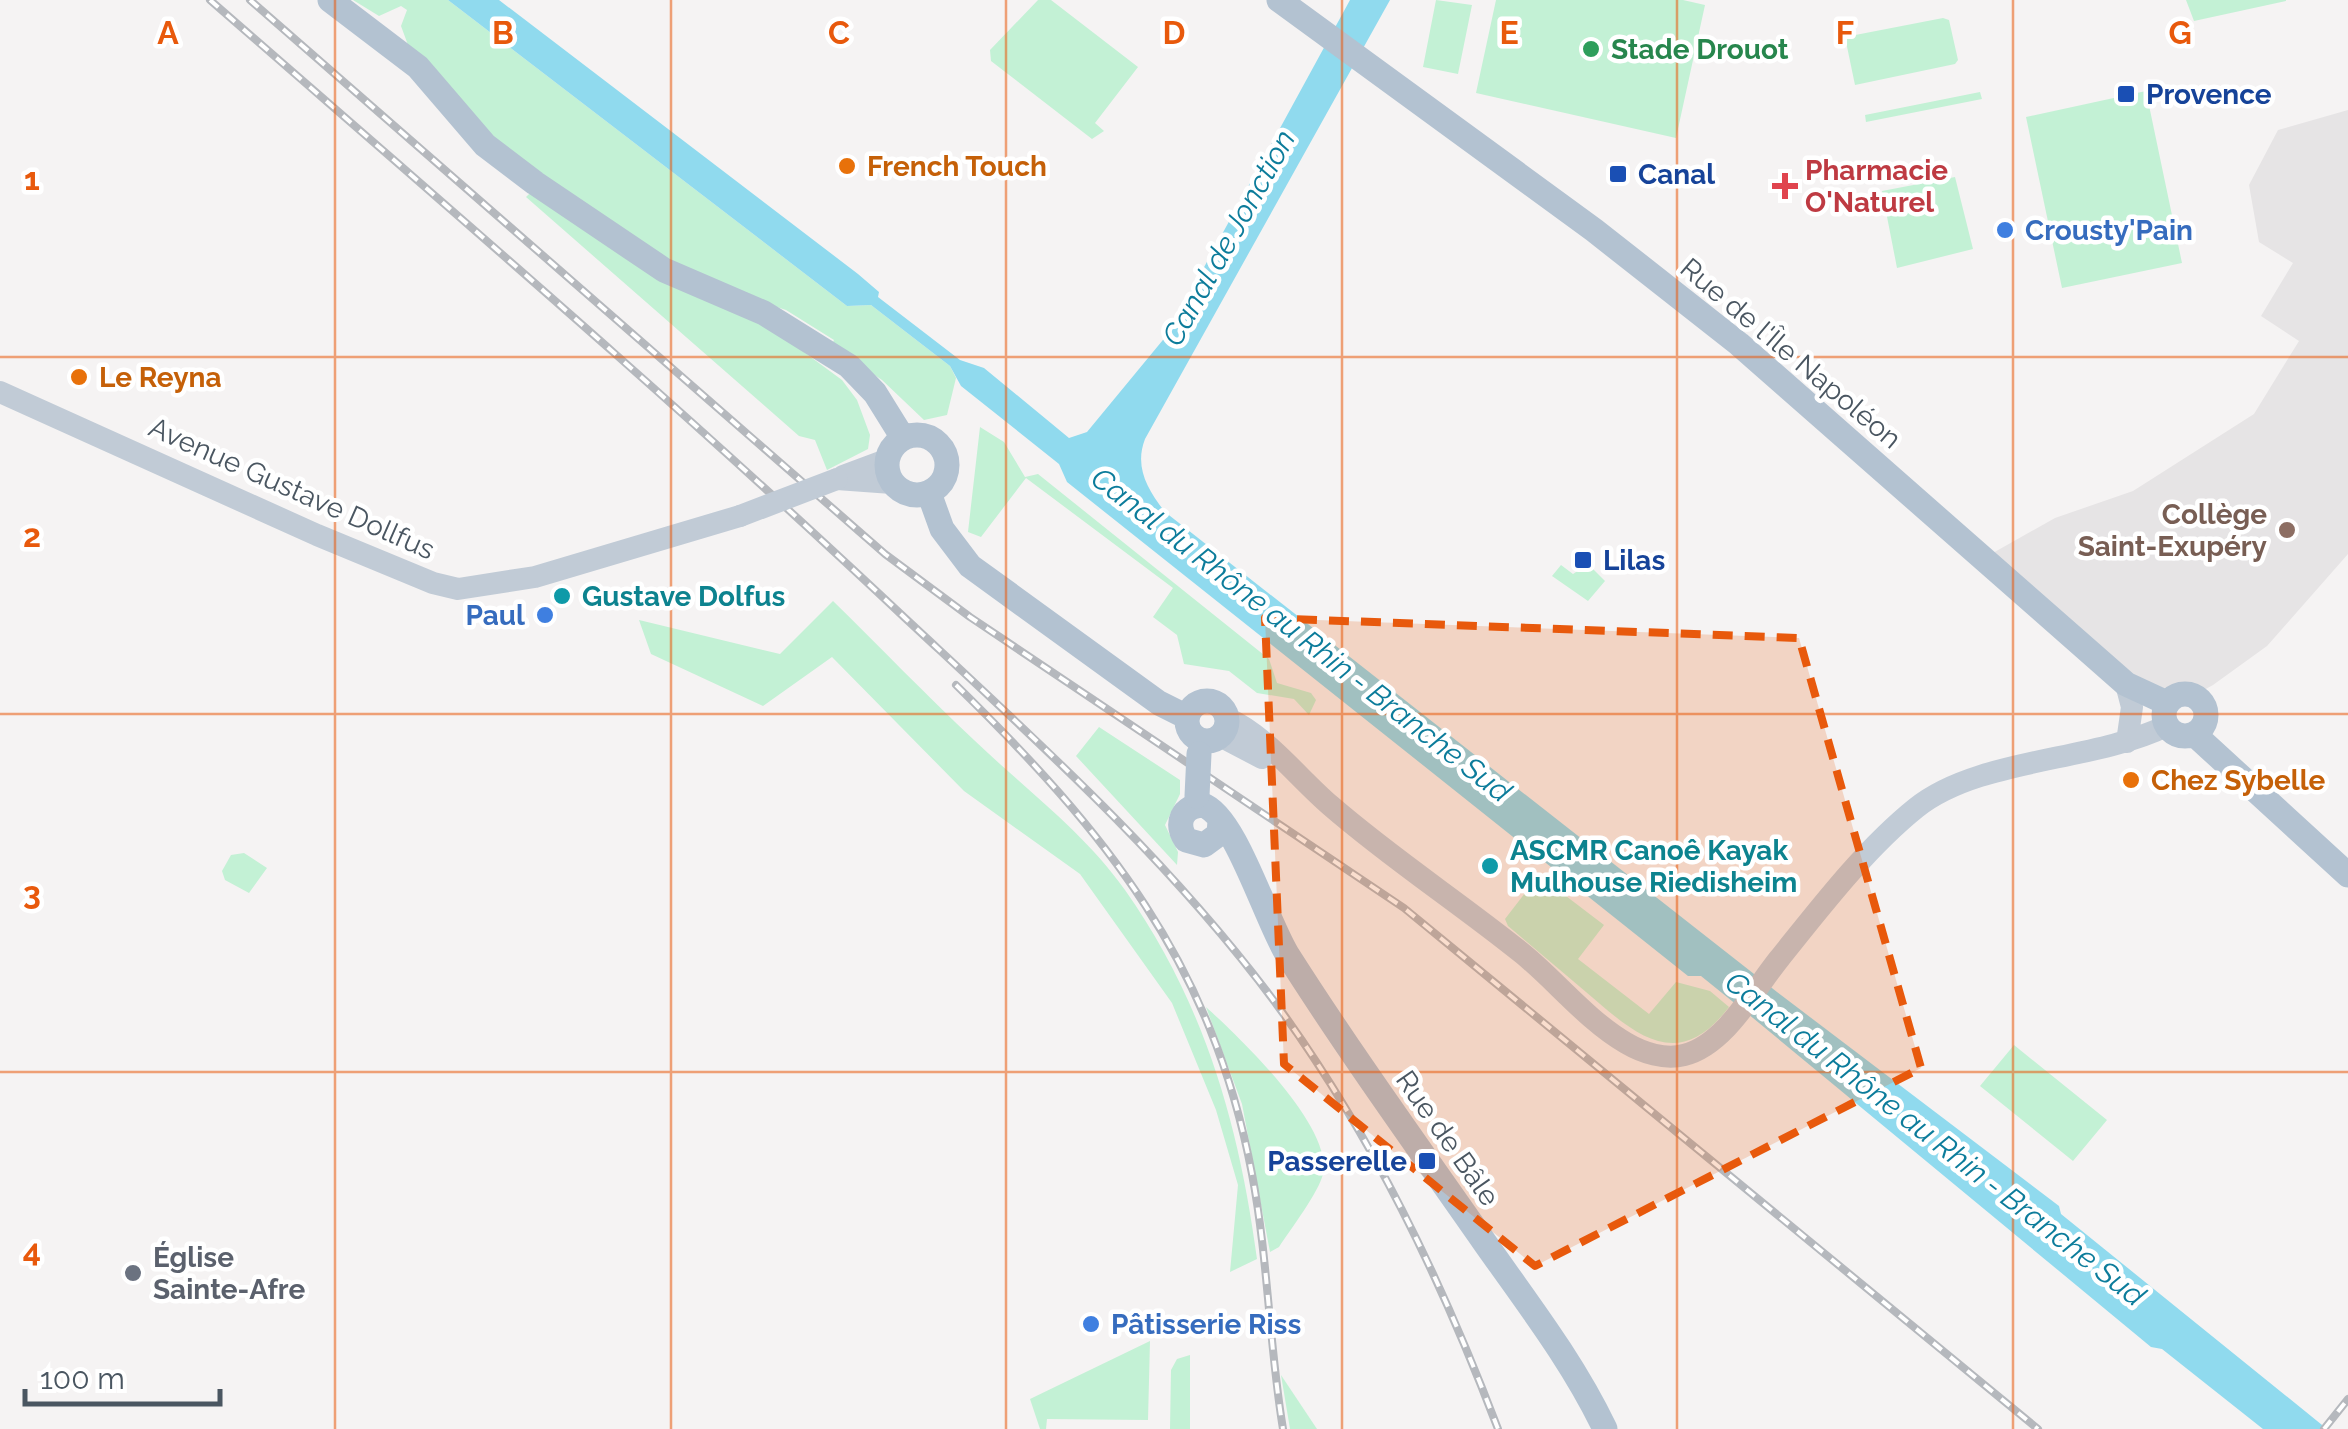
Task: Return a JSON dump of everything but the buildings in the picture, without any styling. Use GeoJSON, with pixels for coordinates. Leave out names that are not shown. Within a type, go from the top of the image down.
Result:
{"type":"FeatureCollection","features":[{"type":"Feature","properties":{"kind":"main road"},"geometry":{"type":"LineString","coordinates":[[330,0],[418,68],[475,135],[535,184],[673,275],[764,313],[849,366],[875,394],[903,438]]}},
{"type":"Feature","properties":{"kind":"main road","name":"Rue de l'Île Napoléon"},"geometry":{"type":"LineString","coordinates":[[1280,0],[1594,230],[1739,344],[2126,684],[2167,715]]}},
{"type":"Feature","properties":{"kind":"main road","name":"Avenue Gustave Dollfus"},"geometry":{"type":"LineString","coordinates":[[0,392],[316,535],[433,583],[458,589],[535,577],[740,516],[837,480],[889,472]]}},
{"type":"Feature","properties":{"kind":"main road"},"geometry":{"type":"LineString","coordinates":[[927,436],[945,453],[946,473],[929,493],[913,496],[889,472],[903,438],[927,436]]}},
{"type":"Feature","properties":{"kind":"main road"},"geometry":{"type":"LineString","coordinates":[[929,493],[942,529],[970,566],[1159,703],[1186,716]]}},
{"type":"Feature","properties":{"kind":"main road"},"geometry":{"type":"LineString","coordinates":[[2126,684],[2132,707],[2127,742]]}},
{"type":"Feature","properties":{"kind":"main road"},"geometry":{"type":"LineString","coordinates":[[1197,800],[1214,810],[1215,832],[1192,844],[1180,829],[1182,816],[1197,800],[1212,737],[1222,707],[1210,700],[1193,706],[1186,716],[1188,729],[1212,737],[1251,733],[1345,818],[1506,941],[1628,1044],[1656,1055],[1683,1055],[1711,1041],[1894,828],[1938,792],[2127,742],[2167,715],[2184,694],[2202,703],[2205,720],[2194,734]]}},
{"type":"Feature","properties":{"kind":"main road"},"geometry":{"type":"LineString","coordinates":[[2167,715],[2176,734],[2194,734],[2348,875]]}},
{"type":"Feature","properties":{"kind":"main road","name":"Rue de Bâle"},"geometry":{"type":"LineString","coordinates":[[1215,832],[1239,846],[1249,878],[1280,944],[1332,1025],[1568,1360],[1605,1429]]}},
{"type":"Feature","properties":{"kind":"highlighted area"},"geometry":{"type":"Polygon","coordinates":[[[1265,618],[1799,638],[1921,1068],[1535,1266],[1284,1064],[1265,618]]]}},
{"type":"Feature","properties":{"kind":"shaded area"},"geometry":{"type":"Polygon","coordinates":[[[2348,110],[2348,554],[2267,646],[2213,685],[2167,703],[1984,558],[2055,518],[2133,491],[2254,414],[2299,341],[2261,316],[2293,263],[2259,242],[2249,185],[2278,130],[2348,110]]]}},
{"type":"Feature","properties":{"kind":"green space"},"geometry":{"type":"Polygon","coordinates":[[[353,0],[448,0],[847,306],[871,305],[950,366],[956,378],[947,415],[924,420],[882,380],[831,346],[834,340],[786,310],[702,283],[515,161],[408,45],[401,26],[407,10],[401,6],[379,16],[353,0]]]}},
{"type":"Feature","properties":{"kind":"green space"},"geometry":{"type":"Polygon","coordinates":[[[1038,0],[1051,0],[1138,67],[1095,123],[1104,131],[1092,139],[991,61],[990,50],[1038,0]]]}},
{"type":"Feature","properties":{"kind":"green space"},"geometry":{"type":"Polygon","coordinates":[[[1436,0],[1472,5],[1458,74],[1423,67],[1436,0]]]}},
{"type":"Feature","properties":{"kind":"green space","name":"Stade Drouot"},"geometry":{"type":"Polygon","coordinates":[[[1496,0],[1683,0],[1705,5],[1676,138],[1476,93],[1496,0]]]}},
{"type":"Feature","properties":{"kind":"green space"},"geometry":{"type":"Polygon","coordinates":[[[2186,0],[2286,0],[2286,1],[2194,21],[2186,0]]]}},
{"type":"Feature","properties":{"kind":"green space"},"geometry":{"type":"Polygon","coordinates":[[[1949,20],[1958,60],[1955,64],[1855,85],[1845,37],[1949,20]]]}},
{"type":"Feature","properties":{"kind":"green space"},"geometry":{"type":"Polygon","coordinates":[[[2146,91],[2182,263],[2062,288],[2026,117],[2146,91]]]}},
{"type":"Feature","properties":{"kind":"green space"},"geometry":{"type":"Polygon","coordinates":[[[1980,92],[1982,99],[1866,122],[1865,115],[1980,92]]]}},
{"type":"Feature","properties":{"kind":"green space"},"geometry":{"type":"Polygon","coordinates":[[[1955,177],[1973,249],[1897,268],[1882,191],[1955,177]]]}},
{"type":"Feature","properties":{"kind":"green space"},"geometry":{"type":"Polygon","coordinates":[[[532,191],[778,333],[842,380],[857,400],[870,435],[868,449],[827,470],[815,440],[799,436],[526,197],[532,191]]]}},
{"type":"Feature","properties":{"kind":"green space"},"geometry":{"type":"Polygon","coordinates":[[[980,427],[1004,442],[1025,477],[1038,474],[1269,659],[1277,683],[1311,693],[1316,700],[1309,715],[1294,699],[1257,693],[1229,671],[1184,664],[1177,635],[1153,617],[1173,588],[1026,478],[981,537],[968,532],[980,427]]]}},
{"type":"Feature","properties":{"kind":"green space"},"geometry":{"type":"Polygon","coordinates":[[[1588,564],[1605,581],[1588,601],[1552,576],[1561,565],[1573,574],[1588,564]]]}},
{"type":"Feature","properties":{"kind":"green space"},"geometry":{"type":"Polygon","coordinates":[[[833,601],[1091,849],[1153,932],[1197,1020],[1214,1066],[1240,1160],[1257,1259],[1230,1272],[1238,1185],[1216,1110],[1172,1003],[1080,874],[964,791],[832,657],[763,706],[651,654],[639,620],[780,654],[833,601]]]}},
{"type":"Feature","properties":{"kind":"green space"},"geometry":{"type":"Polygon","coordinates":[[[1099,727],[1180,780],[1180,794],[1165,825],[1178,852],[1177,865],[1076,756],[1099,727]]]}},
{"type":"Feature","properties":{"kind":"green space"},"geometry":{"type":"Polygon","coordinates":[[[244,853],[267,868],[249,893],[225,880],[222,871],[231,855],[244,853]]]}},
{"type":"Feature","properties":{"kind":"green space"},"geometry":{"type":"Polygon","coordinates":[[[1535,880],[1545,880],[1604,925],[1578,959],[1649,1014],[1676,982],[1710,991],[1729,1007],[1692,1039],[1675,1043],[1657,1041],[1622,1022],[1508,926],[1505,919],[1535,880]]]}},
{"type":"Feature","properties":{"kind":"green space"},"geometry":{"type":"Polygon","coordinates":[[[1206,1007],[1281,1084],[1314,1132],[1322,1154],[1323,1174],[1316,1191],[1279,1247],[1270,1252],[1242,1104],[1206,1007]]]}},
{"type":"Feature","properties":{"kind":"green space"},"geometry":{"type":"Polygon","coordinates":[[[2014,1045],[2107,1120],[2073,1161],[1980,1086],[2014,1045]]]}},
{"type":"Feature","properties":{"kind":"green space"},"geometry":{"type":"Polygon","coordinates":[[[1150,1341],[1148,1420],[1047,1419],[1046,1429],[1040,1429],[1030,1399],[1150,1341]]]}},
{"type":"Feature","properties":{"kind":"green space"},"geometry":{"type":"Polygon","coordinates":[[[1190,1355],[1190,1429],[1170,1429],[1171,1370],[1177,1359],[1190,1355]]]}},
{"type":"Feature","properties":{"kind":"green space"},"geometry":{"type":"Polygon","coordinates":[[[1281,1375],[1317,1429],[1290,1429],[1281,1375]]]}},
{"type":"Feature","properties":{"kind":"water"},"geometry":{"type":"Polygon","coordinates":[[[448,0],[499,0],[858,274],[879,292],[878,297],[960,360],[984,368],[1069,438],[1087,432],[1167,335],[1350,0],[1390,0],[1145,439],[1142,469],[1153,495],[1165,512],[1777,992],[2059,1206],[2061,1214],[2327,1429],[2263,1429],[2162,1349],[2151,1347],[1701,976],[1688,976],[1067,482],[1059,464],[961,386],[950,366],[871,305],[847,306],[448,0]]]}},
{"type":"Feature","properties":{"kind":"railway"},"geometry":{"type":"LineString","coordinates":[[210,0],[734,460],[1052,756],[1147,851],[1236,952],[1344,1105],[1428,1263],[1498,1429]]}},
{"type":"Feature","properties":{"kind":"railway"},"geometry":{"type":"LineString","coordinates":[[250,0],[885,554],[970,617],[1404,908],[2038,1429]]}},
{"type":"Feature","properties":{"kind":"railway"},"geometry":{"type":"LineString","coordinates":[[956,685],[1010,739],[1105,848],[1180,965],[1210,1029],[1234,1098],[1252,1174],[1283,1429]]}},
{"type":"Feature","properties":{"kind":"railway"},"geometry":{"type":"LineString","coordinates":[[2324,1429],[2348,1399]]}},
{"type":"Feature","properties":{"kind":"place","name":"Stade Drouot"},"geometry":{"type":"Point","coordinates":[1591,49]}},
{"type":"Feature","properties":{"kind":"place","name":"Provence"},"geometry":{"type":"Point","coordinates":[2126,94]}},
{"type":"Feature","properties":{"kind":"place","name":"French Touch"},"geometry":{"type":"Point","coordinates":[847,166]}},
{"type":"Feature","properties":{"kind":"place","name":"Canal"},"geometry":{"type":"Point","coordinates":[1618,174]}},
{"type":"Feature","properties":{"kind":"place","name":"Pharmacie O'Naturel"},"geometry":{"type":"Point","coordinates":[1785,186]}},
{"type":"Feature","properties":{"kind":"place","name":"Crousty'Pain"},"geometry":{"type":"Point","coordinates":[2005,230]}},
{"type":"Feature","properties":{"kind":"place","name":"Le Reyna"},"geometry":{"type":"Point","coordinates":[79,377]}},
{"type":"Feature","properties":{"kind":"place","name":"Collège Saint-Exupéry"},"geometry":{"type":"Point","coordinates":[2287,530]}},
{"type":"Feature","properties":{"kind":"place","name":"Lilas"},"geometry":{"type":"Point","coordinates":[1583,560]}},
{"type":"Feature","properties":{"kind":"place","name":"Gustave Dolfus"},"geometry":{"type":"Point","coordinates":[562,596]}},
{"type":"Feature","properties":{"kind":"place","name":"Paul"},"geometry":{"type":"Point","coordinates":[545,615]}},
{"type":"Feature","properties":{"kind":"place","name":"Chez Sybelle"},"geometry":{"type":"Point","coordinates":[2131,780]}},
{"type":"Feature","properties":{"kind":"place","name":"ASCMR Canoê Kayak Mulhouse Riedisheim"},"geometry":{"type":"Point","coordinates":[1490,866]}},
{"type":"Feature","properties":{"kind":"place","name":"Passerelle"},"geometry":{"type":"Point","coordinates":[1427,1161]}},
{"type":"Feature","properties":{"kind":"place","name":"Église Sainte-Afre"},"geometry":{"type":"Point","coordinates":[133,1273]}},
{"type":"Feature","properties":{"kind":"place","name":"Pâtisserie Riss"},"geometry":{"type":"Point","coordinates":[1091,1324]}},
{"type":"Feature","properties":{"kind":"water label","name":"Canal de Jonction"},"geometry":{"type":"Point","coordinates":[1229,238]}},
{"type":"Feature","properties":{"kind":"water label","name":"Canal du Rhône au Rhin - Branche Sud"},"geometry":{"type":"Point","coordinates":[1301,635]}},
{"type":"Feature","properties":{"kind":"water label","name":"Canal du Rhône au Rhin - Branche Sud"},"geometry":{"type":"Point","coordinates":[1935,1139]}}]}
